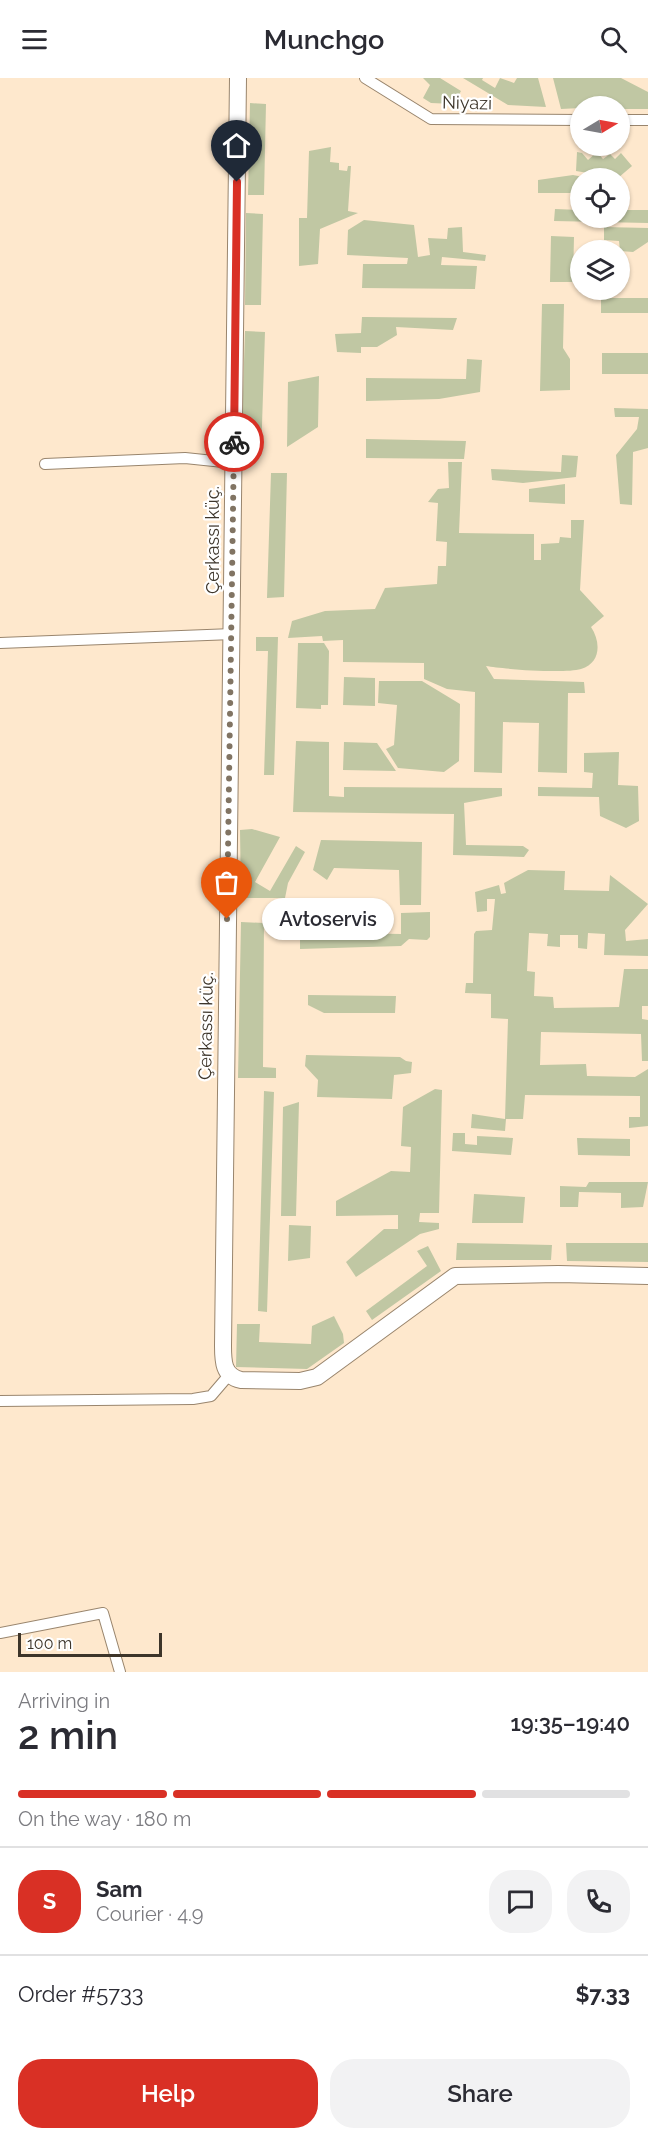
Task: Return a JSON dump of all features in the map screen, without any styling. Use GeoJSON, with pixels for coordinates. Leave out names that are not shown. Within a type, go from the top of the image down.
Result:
{"type":"FeatureCollection","features":[{"type":"Feature","properties":{"kind":"street","name":"Çerkassı küç."},"geometry":{"type":"LineString","coordinates":[[229,1375],[223,1359],[223,1302],[238,78]]}},
{"type":"Feature","properties":{"kind":"street","name":"Niyazi"},"geometry":{"type":"LineString","coordinates":[[365,78],[431,119],[570,120]]}},
{"type":"Feature","properties":{"kind":"street"},"geometry":{"type":"LineString","coordinates":[[630,120],[648,120]]}},
{"type":"Feature","properties":{"kind":"street"},"geometry":{"type":"LineString","coordinates":[[45,464],[185,458],[233,463]]}},
{"type":"Feature","properties":{"kind":"street"},"geometry":{"type":"LineString","coordinates":[[0,643],[232,634]]}},
{"type":"Feature","properties":{"kind":"street"},"geometry":{"type":"LineString","coordinates":[[0,1401],[199,1398],[217,1392],[229,1375],[241,1380],[300,1381],[317,1377],[455,1276],[558,1274],[648,1276]]}},
{"type":"Feature","properties":{"kind":"street"},"geometry":{"type":"LineString","coordinates":[[0,1633],[103,1613],[120,1672]]}},
{"type":"Feature","properties":{"kind":"green space"},"geometry":{"type":"Polygon","coordinates":[[[423,78],[440,78],[461,91],[454,104],[431,103],[423,98],[430,85],[423,78]]]}},
{"type":"Feature","properties":{"kind":"green space"},"geometry":{"type":"Polygon","coordinates":[[[463,78],[483,78],[482,80],[495,88],[500,78],[514,83],[517,78],[538,78],[546,107],[508,105],[463,78]]]}},
{"type":"Feature","properties":{"kind":"green space"},"geometry":{"type":"Polygon","coordinates":[[[553,78],[621,78],[648,92],[648,109],[630,109],[630,96],[570,96],[570,109],[561,109],[553,78]]]}},
{"type":"Feature","properties":{"kind":"green space"},"geometry":{"type":"Polygon","coordinates":[[[250,103],[266,104],[264,195],[248,195],[250,103]]]}},
{"type":"Feature","properties":{"kind":"green space"},"geometry":{"type":"Polygon","coordinates":[[[331,147],[330,162],[339,163],[339,170],[347,171],[348,166],[351,166],[348,211],[358,213],[320,229],[318,264],[299,266],[299,218],[307,218],[309,151],[331,147]]]}},
{"type":"Feature","properties":{"kind":"green space"},"geometry":{"type":"Polygon","coordinates":[[[577,156],[585,156],[588,160],[592,156],[600,156],[603,159],[612,156],[615,159],[618,156],[624,156],[632,166],[630,168],[576,168],[577,156]]]}},
{"type":"Feature","properties":{"kind":"green space"},"geometry":{"type":"Polygon","coordinates":[[[570,175],[570,193],[538,193],[538,180],[570,175]]]}},
{"type":"Feature","properties":{"kind":"green space"},"geometry":{"type":"Polygon","coordinates":[[[555,209],[570,210],[570,221],[554,221],[555,209]]]}},
{"type":"Feature","properties":{"kind":"green space"},"geometry":{"type":"Polygon","coordinates":[[[630,210],[648,210],[648,223],[630,223],[630,210]]]}},
{"type":"Feature","properties":{"kind":"green space"},"geometry":{"type":"Polygon","coordinates":[[[246,213],[263,214],[261,305],[245,305],[246,213]]]}},
{"type":"Feature","properties":{"kind":"green space"},"geometry":{"type":"Polygon","coordinates":[[[364,220],[414,225],[418,257],[430,255],[428,238],[447,239],[448,228],[462,227],[463,252],[486,255],[485,261],[442,257],[441,265],[477,266],[475,289],[362,288],[363,264],[407,264],[408,258],[347,255],[348,230],[364,220]]]}},
{"type":"Feature","properties":{"kind":"green space"},"geometry":{"type":"Polygon","coordinates":[[[604,228],[648,228],[648,242],[633,252],[630,252],[630,240],[604,240],[604,228]]]}},
{"type":"Feature","properties":{"kind":"green space"},"geometry":{"type":"Polygon","coordinates":[[[551,236],[574,237],[574,240],[570,240],[570,282],[550,282],[551,236]]]}},
{"type":"Feature","properties":{"kind":"green space"},"geometry":{"type":"Polygon","coordinates":[[[648,298],[648,313],[601,313],[601,300],[648,298]]]}},
{"type":"Feature","properties":{"kind":"green space"},"geometry":{"type":"Polygon","coordinates":[[[542,304],[564,304],[563,348],[570,359],[570,390],[540,391],[542,304]]]}},
{"type":"Feature","properties":{"kind":"green space"},"geometry":{"type":"Polygon","coordinates":[[[362,317],[457,318],[453,330],[396,327],[397,335],[377,347],[361,347],[361,353],[337,352],[335,334],[361,333],[362,317]]]}},
{"type":"Feature","properties":{"kind":"green space"},"geometry":{"type":"Polygon","coordinates":[[[245,331],[265,332],[261,456],[241,456],[245,331]]]}},
{"type":"Feature","properties":{"kind":"green space"},"geometry":{"type":"Polygon","coordinates":[[[602,353],[648,353],[648,374],[602,374],[602,353]]]}},
{"type":"Feature","properties":{"kind":"green space"},"geometry":{"type":"Polygon","coordinates":[[[467,359],[482,360],[480,392],[439,399],[366,401],[366,378],[466,379],[467,359]]]}},
{"type":"Feature","properties":{"kind":"green space"},"geometry":{"type":"Polygon","coordinates":[[[319,376],[318,427],[287,447],[288,382],[319,376]]]}},
{"type":"Feature","properties":{"kind":"green space"},"geometry":{"type":"Polygon","coordinates":[[[614,408],[648,409],[648,448],[633,452],[632,505],[620,504],[616,455],[637,429],[639,417],[615,417],[614,408]]]}},
{"type":"Feature","properties":{"kind":"green space"},"geometry":{"type":"Polygon","coordinates":[[[366,439],[466,441],[464,459],[366,458],[366,439]]]}},
{"type":"Feature","properties":{"kind":"green space"},"geometry":{"type":"Polygon","coordinates":[[[562,455],[578,456],[576,477],[523,483],[492,480],[491,469],[561,472],[562,455]]]}},
{"type":"Feature","properties":{"kind":"green space"},"geometry":{"type":"Polygon","coordinates":[[[448,462],[462,462],[459,533],[534,534],[534,560],[541,560],[541,544],[559,543],[560,537],[571,538],[571,520],[584,520],[580,590],[604,616],[591,627],[598,645],[596,657],[588,666],[581,669],[561,671],[486,666],[494,679],[584,682],[585,693],[568,693],[567,773],[538,772],[539,723],[503,722],[502,773],[474,772],[475,692],[447,689],[424,679],[424,663],[343,662],[343,640],[323,641],[322,636],[288,638],[292,621],[325,611],[375,609],[385,588],[437,584],[438,566],[446,566],[447,542],[436,541],[438,503],[428,502],[438,489],[449,488],[448,462]]]}},
{"type":"Feature","properties":{"kind":"green space"},"geometry":{"type":"Polygon","coordinates":[[[271,473],[287,473],[284,597],[267,598],[271,473]]]}},
{"type":"Feature","properties":{"kind":"green space"},"geometry":{"type":"Polygon","coordinates":[[[565,484],[565,504],[529,502],[529,489],[565,484]]]}},
{"type":"Feature","properties":{"kind":"green space"},"geometry":{"type":"Polygon","coordinates":[[[256,637],[278,637],[274,775],[264,775],[268,651],[256,651],[256,637]]]}},
{"type":"Feature","properties":{"kind":"green space"},"geometry":{"type":"Polygon","coordinates":[[[298,643],[324,643],[329,651],[328,705],[321,705],[321,709],[296,708],[298,643]]]}},
{"type":"Feature","properties":{"kind":"green space"},"geometry":{"type":"Polygon","coordinates":[[[344,677],[375,678],[375,706],[343,705],[344,677]]]}},
{"type":"Feature","properties":{"kind":"green space"},"geometry":{"type":"Polygon","coordinates":[[[379,681],[422,681],[460,704],[459,761],[444,772],[398,768],[386,749],[394,745],[397,705],[378,703],[379,681]]]}},
{"type":"Feature","properties":{"kind":"green space"},"geometry":{"type":"Polygon","coordinates":[[[296,741],[329,742],[329,796],[344,797],[344,787],[502,788],[502,796],[464,803],[466,845],[523,846],[529,850],[524,857],[453,855],[454,814],[293,812],[296,741]]]}},
{"type":"Feature","properties":{"kind":"green space"},"geometry":{"type":"Polygon","coordinates":[[[344,742],[377,743],[396,771],[343,770],[344,742]]]}},
{"type":"Feature","properties":{"kind":"green space"},"geometry":{"type":"Polygon","coordinates":[[[619,752],[618,785],[638,786],[639,821],[626,828],[600,816],[599,797],[538,796],[538,787],[592,788],[593,773],[584,772],[584,753],[619,752]]]}},
{"type":"Feature","properties":{"kind":"green space"},"geometry":{"type":"Polygon","coordinates":[[[252,829],[280,837],[255,882],[270,891],[296,846],[305,852],[288,883],[285,898],[241,898],[240,830],[252,829]]]}},
{"type":"Feature","properties":{"kind":"green space"},"geometry":{"type":"Polygon","coordinates":[[[321,840],[422,842],[421,905],[400,905],[399,870],[334,868],[327,880],[313,870],[321,840]]]}},
{"type":"Feature","properties":{"kind":"green space"},"geometry":{"type":"Polygon","coordinates":[[[528,870],[565,871],[564,890],[609,891],[610,875],[648,904],[625,930],[626,941],[648,939],[648,956],[604,955],[605,934],[588,933],[587,949],[578,948],[578,935],[560,935],[560,947],[547,946],[548,934],[529,933],[527,971],[535,972],[534,996],[553,997],[554,1008],[619,1007],[624,969],[648,969],[648,1006],[642,1006],[642,1019],[648,1020],[648,1061],[642,1061],[641,1034],[541,1032],[540,1065],[586,1064],[587,1076],[635,1077],[648,1069],[648,1126],[629,1128],[629,1117],[640,1117],[640,1096],[525,1095],[523,1119],[506,1119],[505,1131],[471,1128],[472,1114],[505,1119],[508,1019],[491,1018],[491,994],[465,993],[466,983],[473,983],[474,934],[476,931],[492,930],[495,899],[487,899],[487,911],[477,912],[475,892],[499,885],[501,894],[506,893],[504,883],[528,870]]]}},
{"type":"Feature","properties":{"kind":"green space"},"geometry":{"type":"Polygon","coordinates":[[[430,912],[430,937],[427,940],[409,939],[401,946],[300,949],[300,932],[401,934],[401,913],[430,912]]]}},
{"type":"Feature","properties":{"kind":"green space"},"geometry":{"type":"Polygon","coordinates":[[[241,922],[264,923],[263,1067],[276,1068],[276,1078],[238,1078],[241,922]]]}},
{"type":"Feature","properties":{"kind":"green space"},"geometry":{"type":"Polygon","coordinates":[[[308,995],[396,996],[395,1013],[324,1013],[308,1005],[308,995]]]}},
{"type":"Feature","properties":{"kind":"green space"},"geometry":{"type":"Polygon","coordinates":[[[306,1055],[400,1057],[412,1062],[411,1073],[394,1075],[392,1099],[317,1097],[318,1080],[305,1066],[306,1055]]]}},
{"type":"Feature","properties":{"kind":"green space"},"geometry":{"type":"Polygon","coordinates":[[[435,1089],[442,1090],[439,1213],[420,1213],[419,1222],[439,1223],[439,1229],[420,1234],[356,1277],[346,1262],[384,1229],[398,1229],[398,1215],[336,1216],[336,1201],[391,1171],[410,1172],[411,1147],[401,1146],[403,1107],[435,1089]]]}},
{"type":"Feature","properties":{"kind":"green space"},"geometry":{"type":"Polygon","coordinates":[[[264,1091],[274,1092],[267,1312],[258,1311],[264,1091]]]}},
{"type":"Feature","properties":{"kind":"green space"},"geometry":{"type":"Polygon","coordinates":[[[299,1102],[296,1216],[281,1216],[283,1107],[299,1102]]]}},
{"type":"Feature","properties":{"kind":"green space"},"geometry":{"type":"Polygon","coordinates":[[[453,1133],[465,1133],[465,1144],[477,1145],[477,1136],[513,1138],[511,1155],[452,1151],[453,1133]]]}},
{"type":"Feature","properties":{"kind":"green space"},"geometry":{"type":"Polygon","coordinates":[[[577,1138],[630,1139],[630,1156],[578,1155],[577,1138]]]}},
{"type":"Feature","properties":{"kind":"green space"},"geometry":{"type":"Polygon","coordinates":[[[589,1182],[648,1182],[643,1207],[621,1208],[621,1193],[579,1192],[578,1207],[560,1207],[560,1186],[586,1187],[589,1182]]]}},
{"type":"Feature","properties":{"kind":"green space"},"geometry":{"type":"Polygon","coordinates":[[[474,1194],[525,1197],[523,1223],[472,1223],[474,1194]]]}},
{"type":"Feature","properties":{"kind":"green space"},"geometry":{"type":"Polygon","coordinates":[[[289,1225],[311,1226],[310,1258],[288,1261],[289,1225]]]}},
{"type":"Feature","properties":{"kind":"green space"},"geometry":{"type":"Polygon","coordinates":[[[457,1243],[552,1245],[551,1260],[456,1260],[457,1243]]]}},
{"type":"Feature","properties":{"kind":"green space"},"geometry":{"type":"Polygon","coordinates":[[[566,1243],[648,1243],[648,1262],[567,1261],[566,1243]]]}},
{"type":"Feature","properties":{"kind":"green space"},"geometry":{"type":"Polygon","coordinates":[[[428,1246],[441,1271],[372,1320],[366,1311],[427,1266],[417,1251],[428,1246]]]}},
{"type":"Feature","properties":{"kind":"green space"},"geometry":{"type":"Polygon","coordinates":[[[334,1316],[343,1334],[344,1343],[307,1369],[236,1367],[237,1324],[260,1324],[259,1342],[311,1344],[312,1326],[334,1316]]]}},
{"type":"Feature","properties":{"kind":"way so far"},"geometry":{"type":"LineString","coordinates":[[227,919],[234,442]]}},
{"type":"Feature","properties":{"kind":"place","name":"Avtoservis"},"geometry":{"type":"Point","coordinates":[227,919]}},
{"type":"Feature","properties":{"kind":"route"},"geometry":{"type":"LineString","coordinates":[[234,442],[237,182]]}}]}
